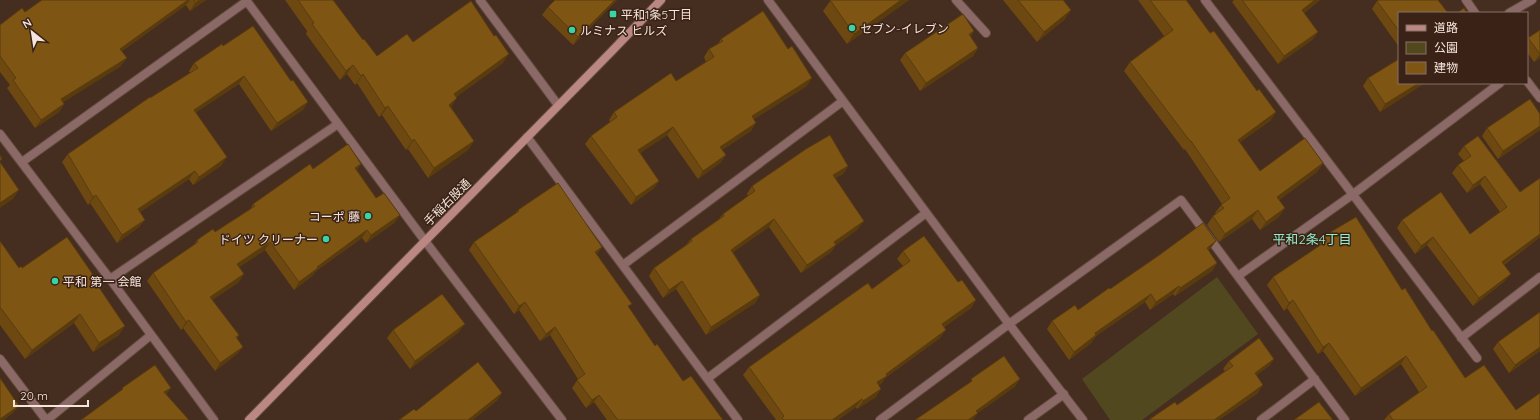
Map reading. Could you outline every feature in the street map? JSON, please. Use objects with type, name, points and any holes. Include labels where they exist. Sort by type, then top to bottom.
[{"type":"street","points":[[22,162],[247,0],[338,124],[562,420]]},
{"type":"street","points":[[480,0],[558,106]]},
{"type":"street","name":"手稲右股通","points":[[249,420],[661,0]]},
{"type":"street","points":[[768,0],[1009,324],[1083,420]]},
{"type":"street","points":[[956,0],[986,33]]},
{"type":"street","points":[[1205,0],[1477,358]]},
{"type":"street","points":[[1466,0],[1475,12]]},
{"type":"street","points":[[1511,12],[1532,0]]},
{"type":"street","points":[[1528,82],[1540,98]]},
{"type":"street","points":[[1238,276],[1352,195],[1499,84]]},
{"type":"street","points":[[623,265],[843,101]]},
{"type":"street","points":[[110,279],[338,124]]},
{"type":"street","points":[[0,134],[110,279],[214,420]]},
{"type":"street","points":[[527,137],[738,420]]},
{"type":"street","points":[[880,420],[1009,324],[1181,200],[1345,420]]},
{"type":"street","points":[[708,378],[926,213]]},
{"type":"street","points":[[1461,338],[1540,277]]},
{"type":"street","points":[[0,359],[46,420],[151,335]]},
{"type":"street","points":[[1261,420],[1315,379]]},
{"type":"street","points":[[1028,420],[1064,394]]},
{"type":"green space","points":[[1217,277],[1258,334],[1142,420],[1110,420],[1082,379]]},
{"type":"building","points":[[42,0],[188,0],[120,49],[127,58],[61,99],[64,104],[41,120],[13,80],[16,78],[0,56],[0,25],[22,8],[25,12]]},
{"type":"building","points":[[298,0],[333,0],[377,56],[407,34],[413,42],[471,1],[494,36],[496,35],[509,54],[454,94],[457,98],[449,105],[474,141],[434,168],[414,139],[412,141],[388,106],[385,108],[363,74],[361,76],[353,65],[346,71],[312,24],[314,23]]},
{"type":"building","name":"ルミナス ヒルズ","points":[[555,0],[615,0],[578,37],[548,7]]},
{"type":"building","name":"セブン-イレブン","points":[[830,0],[901,0],[854,34]]},
{"type":"building","points":[[1018,0],[1063,0],[1071,10],[1044,32]]},
{"type":"building","points":[[1150,0],[1186,0],[1210,33],[1214,31],[1257,91],[1259,89],[1276,112],[1238,140],[1260,171],[1305,138],[1323,163],[1277,197],[1285,208],[1266,222],[1258,210],[1225,234],[1213,216],[1224,208],[1221,205],[1230,198],[1191,141],[1130,62],[1173,30]]},
{"type":"building","points":[[1242,0],[1315,0],[1302,10],[1318,32],[1284,56]]},
{"type":"building","points":[[1438,0],[1447,12],[1398,12],[1398,30],[1377,1]]},
{"type":"building","points":[[1464,8],[1466,12],[1458,12]]},
{"type":"building","points":[[763,11],[788,49],[792,46],[812,78],[752,116],[756,123],[720,147],[726,155],[703,171],[673,127],[638,150],[659,181],[636,197],[591,136],[617,117],[614,112],[671,73],[676,81],[714,57],[709,49],[723,41],[721,39]]},
{"type":"building","points":[[963,14],[974,31],[969,34],[978,48],[926,83],[905,53]]},
{"type":"building","points":[[253,26],[291,81],[293,80],[308,102],[277,123],[244,76],[194,110],[227,157],[199,177],[195,171],[138,209],[145,220],[122,235],[96,195],[93,197],[68,154],[150,97],[198,68],[194,63],[222,44],[223,46]]},
{"type":"building","points":[[1540,30],[1540,54],[1528,38]]},
{"type":"building","points":[[1398,60],[1398,84],[1417,84],[1385,104],[1368,78]]},
{"type":"building","points":[[1530,99],[1540,114],[1540,126],[1503,151],[1487,128]]},
{"type":"building","points":[[830,135],[848,166],[833,175],[864,221],[834,242],[836,245],[807,265],[774,219],[731,250],[760,295],[711,327],[682,281],[669,290],[654,268],[692,241],[691,239],[724,216],[723,214],[755,191],[752,186],[806,149]]},
{"type":"building","points":[[1478,136],[1520,192],[1540,178],[1540,234],[1502,262],[1511,274],[1479,298],[1433,237],[1421,246],[1402,220],[1441,192],[1470,234],[1507,207],[1485,176],[1473,185],[1458,165],[1471,156],[1464,146]]},
{"type":"building","points":[[348,144],[361,164],[355,168],[376,198],[384,193],[400,215],[371,235],[367,230],[299,282],[270,242],[237,264],[244,274],[210,297],[239,335],[236,337],[243,347],[220,363],[189,320],[186,322],[153,273],[198,242],[197,240],[213,229],[215,232],[255,206],[253,204],[310,164],[313,169]]},
{"type":"building","points":[[0,162],[19,190],[0,203]]},
{"type":"building","points":[[558,183],[602,247],[595,252],[632,304],[628,306],[655,346],[657,344],[683,381],[691,376],[723,420],[618,420],[599,395],[592,400],[577,380],[585,374],[555,327],[546,334],[525,302],[519,306],[474,242]]},
{"type":"building","points":[[1356,217],[1402,290],[1405,288],[1432,331],[1433,330],[1465,378],[1484,365],[1516,410],[1540,393],[1540,420],[1393,420],[1389,414],[1427,387],[1406,356],[1361,388],[1329,343],[1323,347],[1293,300],[1289,303],[1273,277],[1325,242],[1322,237]]},
{"type":"building","points":[[1203,223],[1216,241],[1207,248],[1217,263],[1156,302],[1151,294],[1095,333],[1096,335],[1074,352],[1052,321],[1075,305],[1078,310],[1158,256]]},
{"type":"building","points":[[924,236],[958,282],[962,280],[976,300],[942,324],[946,330],[886,374],[887,376],[877,382],[881,389],[863,401],[862,399],[832,420],[784,420],[782,418],[784,416],[749,367],[868,283],[872,289],[910,261],[903,251]]},
{"type":"building","points":[[67,237],[96,279],[94,280],[125,326],[99,343],[80,314],[32,350],[0,307],[0,241],[19,268],[21,266],[22,268]]},
{"type":"building","points":[[442,294],[465,324],[415,361],[393,330]]},
{"type":"building","points":[[1540,312],[1540,347],[1515,365],[1498,342]]},
{"type":"building","points":[[1259,338],[1274,359],[1255,373],[1263,385],[1214,420],[1150,420],[1175,402],[1177,405],[1233,366],[1229,361]]},
{"type":"building","points":[[1004,356],[1020,379],[976,411],[978,413],[968,420],[915,420],[972,381],[971,379]]},
{"type":"building","points":[[478,362],[502,393],[468,420],[399,420],[414,409],[416,411]]},
{"type":"building","points":[[155,365],[171,388],[164,392],[189,420],[81,420],[123,389],[122,388]]},
{"type":"building","points":[[0,378],[19,406],[0,419]]},
{"type":"building","points":[[1319,402],[1333,420],[1294,420]]},
{"type":"place","name":"平和1条5丁目","points":[[613,14]]},
{"type":"place","name":"セブン-イレブン","points":[[852,28]]},
{"type":"place","name":"ルミナス ヒルズ","points":[[572,30]]},
{"type":"place","name":"コーポ 藤","points":[[368,216]]},
{"type":"place","name":"ドイツ クリーナー","points":[[326,239]]},
{"type":"place","name":"平和 第一 会館","points":[[55,281]]},
{"type":"district","name":"平和2条4丁目","points":[[1312,239]]}]
